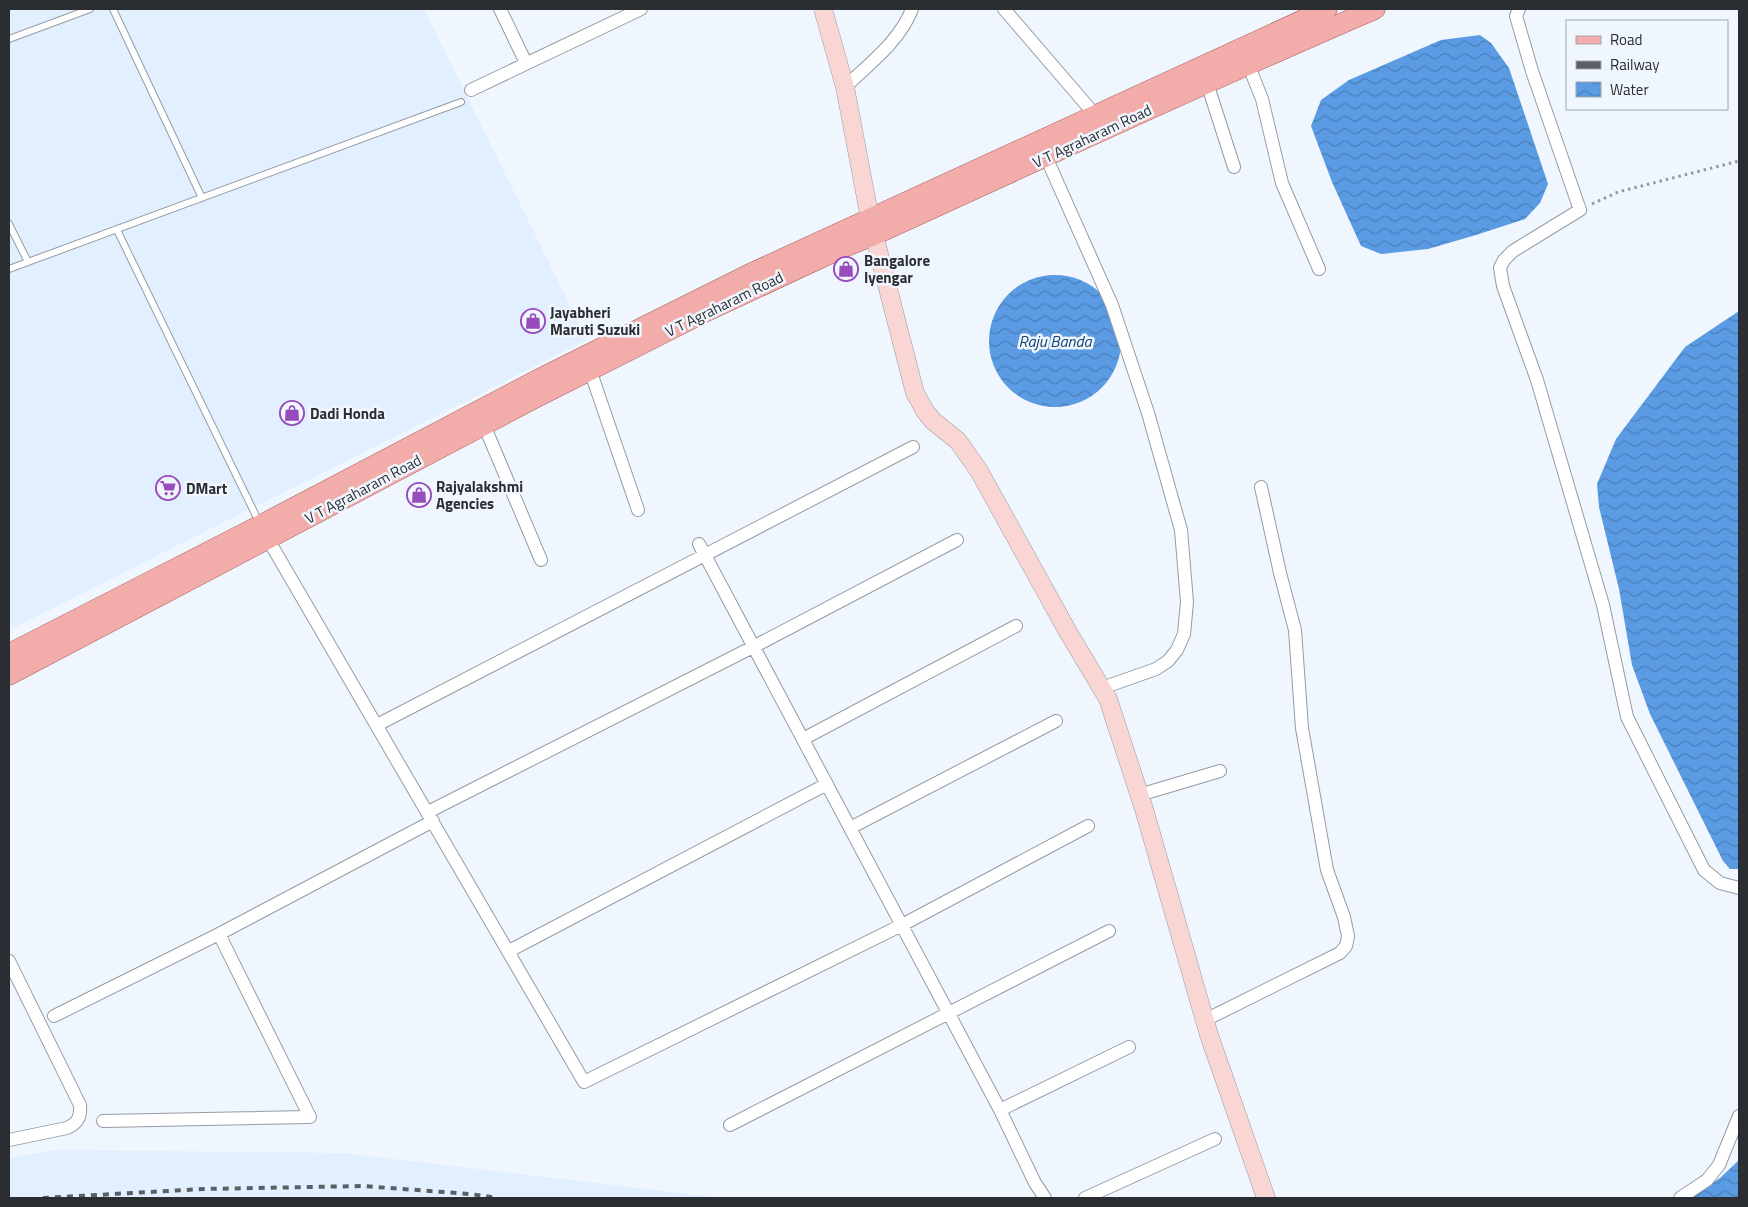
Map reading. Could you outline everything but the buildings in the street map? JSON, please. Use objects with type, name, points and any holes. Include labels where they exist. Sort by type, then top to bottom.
[{"type":"main road","points":[[872,227],[1096,116],[1181,77],[1301,14],[1327,9]]},
{"type":"main road","name":"V T Agraharam Road","points":[[9,675],[553,372],[754,272],[1046,157],[1248,64],[1376,9]]},
{"type":"main road","name":"V T Agraharam Road","points":[[9,654],[484,425],[709,310],[842,248],[872,227]]},
{"type":"street","points":[[500,9],[526,63]]},
{"type":"street","points":[[471,90],[641,9]]},
{"type":"street","points":[[823,9],[845,88],[872,227],[915,393],[933,421],[958,441],[978,471],[1108,698],[1139,795],[1205,1020],[1266,1198]]},
{"type":"street","points":[[845,88],[891,42],[902,28],[912,9]]},
{"type":"street","points":[[1004,9],[1096,116]]},
{"type":"street","points":[[1519,9],[1516,16],[1532,71],[1580,210],[1513,251],[1504,260],[1500,268],[1503,286],[1537,380],[1603,605],[1627,718],[1704,870],[1720,883],[1739,888]]},
{"type":"street","points":[[1248,64],[1262,99],[1282,183],[1319,269]]},
{"type":"street","points":[[1207,83],[1234,167]]},
{"type":"street","points":[[1046,157],[1112,305],[1148,413],[1181,530],[1187,602],[1184,634],[1177,650],[1168,661],[1156,669],[1102,688]]},
{"type":"street","points":[[590,370],[638,510]]},
{"type":"street","points":[[484,425],[541,560]]},
{"type":"street","points":[[377,725],[702,550],[914,447]]},
{"type":"street","points":[[1205,1020],[1340,952],[1346,946],[1348,936],[1344,917],[1327,870],[1302,728],[1295,630],[1261,487]]},
{"type":"street","points":[[264,532],[584,1082],[902,925],[1088,826]]},
{"type":"street","points":[[54,1016],[219,934],[430,816],[957,540]]},
{"type":"street","points":[[702,550],[949,1013],[1000,1110],[1035,1183],[1045,1198]]},
{"type":"street","points":[[802,739],[1016,626]]},
{"type":"street","points":[[850,828],[1056,721]]},
{"type":"street","points":[[1139,795],[1220,770]]},
{"type":"street","points":[[509,951],[827,784]]},
{"type":"street","points":[[730,1125],[1109,931]]},
{"type":"street","points":[[103,1121],[310,1117],[219,934]]},
{"type":"street","points":[[9,961],[14,985],[80,1105],[81,1112],[74,1125],[67,1128],[9,1140]]},
{"type":"street","points":[[1000,1110],[1129,1047]]},
{"type":"street","points":[[1680,1198],[1707,1180],[1719,1165],[1739,1116]]},
{"type":"street","points":[[1085,1198],[1215,1139]]},
{"type":"lane","points":[[9,39],[90,9]]},
{"type":"lane","points":[[113,9],[202,198]]},
{"type":"lane","points":[[9,269],[462,102]]},
{"type":"lane","points":[[9,224],[28,262]]},
{"type":"lane","points":[[117,230],[264,532]]},
{"type":"path","points":[[1580,210],[1618,192],[1739,161]]},
{"type":"shaded area","points":[[9,9],[424,9],[587,340],[9,630]]},
{"type":"shaded area","points":[[57,1150],[343,1153],[722,1198],[9,1198],[9,1158]]},
{"type":"water","points":[[1480,35],[1491,43],[1509,68],[1548,184],[1540,203],[1525,219],[1428,249],[1381,254],[1361,246],[1332,182],[1311,126],[1321,100],[1349,80],[1441,40]]},
{"type":"water","name":"Raju Banda","points":[[1055,275],[1068,276],[1080,280],[1102,294],[1116,316],[1120,328],[1120,354],[1116,366],[1102,388],[1080,402],[1068,406],[1055,407],[1042,406],[1030,402],[1008,388],[994,366],[990,354],[989,341],[990,328],[994,316],[1008,294],[1030,280],[1042,276]]},
{"type":"water","points":[[1739,311],[1739,869],[1730,869],[1723,861],[1650,714],[1632,665],[1619,589],[1599,507],[1597,484],[1616,439],[1685,347]]},
{"type":"water","points":[[1739,1160],[1739,1198],[1689,1198],[1720,1178]]},
{"type":"railway","points":[[43,1198],[203,1189],[363,1186],[470,1194],[498,1198]]},
{"type":"place","name":"Bangalore Iyengar","points":[[846,269]]},
{"type":"place","name":"Jayabheri Maruti Suzuki","points":[[533,321]]},
{"type":"place","name":"Dadi Honda","points":[[292,413]]},
{"type":"place","name":"DMart","points":[[168,488]]},
{"type":"place","name":"Rajyalakshmi Agencies","points":[[419,495]]}]
